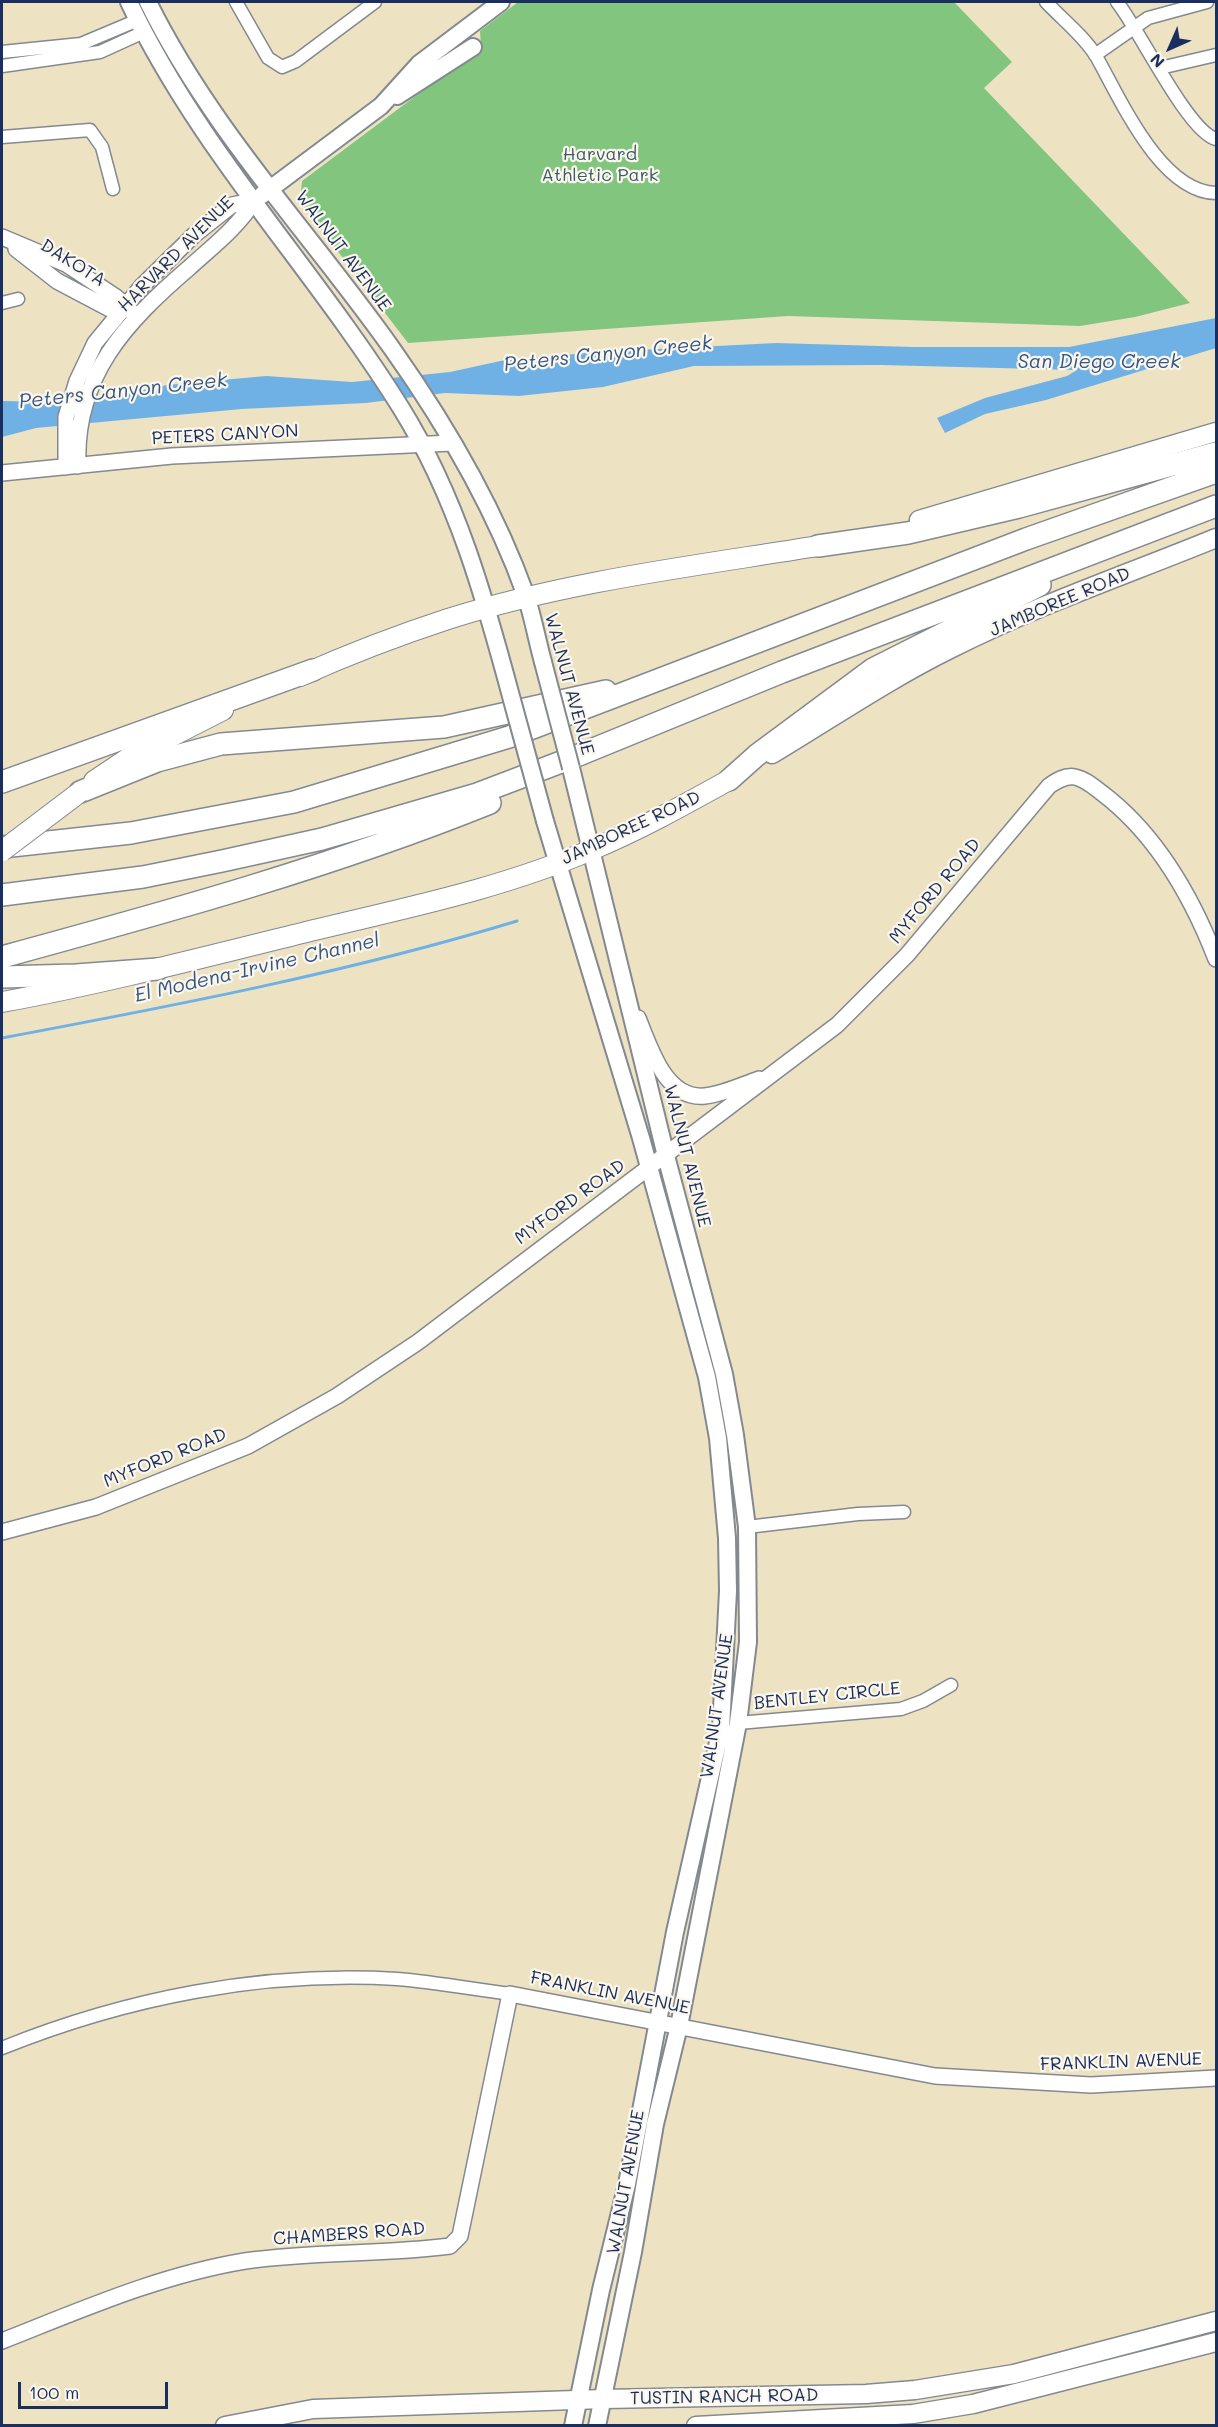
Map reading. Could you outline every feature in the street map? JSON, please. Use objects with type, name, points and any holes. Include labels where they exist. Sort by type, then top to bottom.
[{"type":"highway","points":[[2,782],[448,619],[613,579],[919,530],[1019,507],[1216,453]]},
{"type":"highway","points":[[2,849],[131,833],[294,802],[509,737],[643,688],[1026,539],[1216,471]]},
{"type":"highway","name":"JAMBOREE ROAD","points":[[664,721],[782,672],[1216,506]]},
{"type":"highway","points":[[729,780],[757,755],[873,669],[1041,585],[1078,560]]},
{"type":"highway","points":[[2,849],[127,759],[221,711],[313,670]]},
{"type":"highway","points":[[80,792],[157,761],[221,744],[444,727],[601,691],[643,688]]},
{"type":"highway","points":[[2,895],[143,877],[322,839],[477,794],[664,721]]},
{"type":"highway","points":[[2,957],[216,899],[356,854],[528,787],[664,721]]},
{"type":"highway","name":"JAMBOREE ROAD","points":[[2,1002],[71,990],[450,897],[592,850],[729,780]]},
{"type":"highway","points":[[2,977],[158,969]]},
{"type":"main road","name":"WALNUT AVENUE","points":[[129,2],[185,102],[402,410],[467,546],[487,609],[544,821],[649,1168],[707,1377],[718,1438],[728,1538],[729,1599],[720,1729],[573,2426]]},
{"type":"main road","name":"WALNUT AVENUE","points":[[148,2],[211,110],[404,366],[431,408],[486,504],[527,598],[582,806],[666,1156],[723,1374],[735,1434],[747,1527],[748,1642],[738,1723],[679,2026],[655,2124],[635,2240],[597,2426]]},
{"type":"main road","name":"HARVARD AVENUE","points":[[254,201],[381,106],[419,64],[501,2]]},
{"type":"main road","points":[[381,106],[473,47]]},
{"type":"main road","points":[[819,546],[940,515],[1216,432]]},
{"type":"main road","name":"JAMBOREE ROAD","points":[[729,780],[862,698],[952,648],[1075,594],[1216,538]]},
{"type":"main road","points":[[614,2237],[635,2240]]},
{"type":"main road","name":"TUSTIN RANCH ROAD","points":[[225,2426],[313,2409],[604,2399],[866,2394],[915,2390],[1014,2374],[1216,2321]]},
{"type":"main road","name":"TUSTIN RANCH ROAD","points":[[696,2426],[913,2414],[973,2404],[1216,2342]]},
{"type":"street","points":[[236,2],[268,58],[282,67],[296,61],[375,2]]},
{"type":"street","points":[[1046,2],[1095,55],[1142,140],[1192,189],[1216,193]]},
{"type":"street","points":[[1117,2],[1135,27],[1182,106],[1207,134],[1216,139]]},
{"type":"street","points":[[1095,55],[1135,27],[1162,13],[1207,2]]},
{"type":"street","points":[[141,26],[100,52],[4,66],[3,52],[81,44],[141,26]]},
{"type":"street","points":[[1160,68],[1216,55]]},
{"type":"street","points":[[2,137],[90,130],[102,147],[113,189]]},
{"type":"street","name":"HARVARD AVENUE","points":[[72,466],[66,417],[82,386],[95,344],[124,307],[194,235],[232,205],[254,201]]},
{"type":"street","name":"HARVARD AVENUE","points":[[82,386],[138,317],[176,279],[242,221],[254,201]]},
{"type":"street","name":"DAKOTA","points":[[3,238],[54,278],[110,309],[124,307]]},
{"type":"street","name":"DAKOTA","points":[[3,238],[60,262],[116,297],[124,307],[138,317]]},
{"type":"street","points":[[54,278],[60,262]]},
{"type":"street","points":[[2,303],[18,300]]},
{"type":"street","name":"PETERS CANYON","points":[[2,473],[172,456],[452,443]]},
{"type":"street","name":"MYFORD ROAD","points":[[2,1532],[96,1507],[248,1446],[289,1424],[417,1342],[666,1156],[855,1009],[907,955],[1049,786],[1073,777],[1088,782],[1116,803],[1143,829],[1187,897],[1216,959]]},
{"type":"street","points":[[623,982],[651,1049],[663,1072],[677,1089],[694,1096],[706,1096],[770,1075]]},
{"type":"street","points":[[747,1527],[858,1514],[904,1512]]},
{"type":"street","name":"BENTLEY CIRCLE","points":[[738,1723],[901,1709],[923,1701],[951,1685]]},
{"type":"street","name":"FRANKLIN AVENUE","points":[[2,2048],[121,2008],[232,1986],[383,1979],[510,1994],[833,2058],[962,2079],[1091,2085],[1216,2078]]},
{"type":"street","name":"CHAMBERS ROAD","points":[[2,2341],[108,2298],[242,2262],[313,2253],[450,2246],[460,2236],[510,1994]]},
{"type":"green space","name":"Harvard Athletic Park","points":[[518,2],[954,2],[1012,62],[984,88],[1190,303],[1135,317],[1080,326],[788,316],[408,343],[300,202],[302,181],[481,47],[480,31]]},
{"type":"water","name":"San Diego Creek","points":[[1216,318],[1216,348],[1046,400],[985,414],[945,433],[937,418],[985,398],[1067,376],[1077,370],[881,365],[694,366],[603,387],[519,396],[445,393],[366,403],[242,409],[36,428],[2,437],[2,401],[57,402],[102,399],[167,385],[266,376],[352,382],[450,372],[505,360],[599,352],[776,343],[914,347],[1069,347]]},
{"type":"waterway","name":"El Modena-Irvine Channel","points":[[2,1038],[261,987],[390,956],[517,921]]},
{"type":"water label","name":"Peters Canyon Creek","points":[[608,354]]},
{"type":"water label","name":"Peters Canyon Creek","points":[[123,391]]}]
